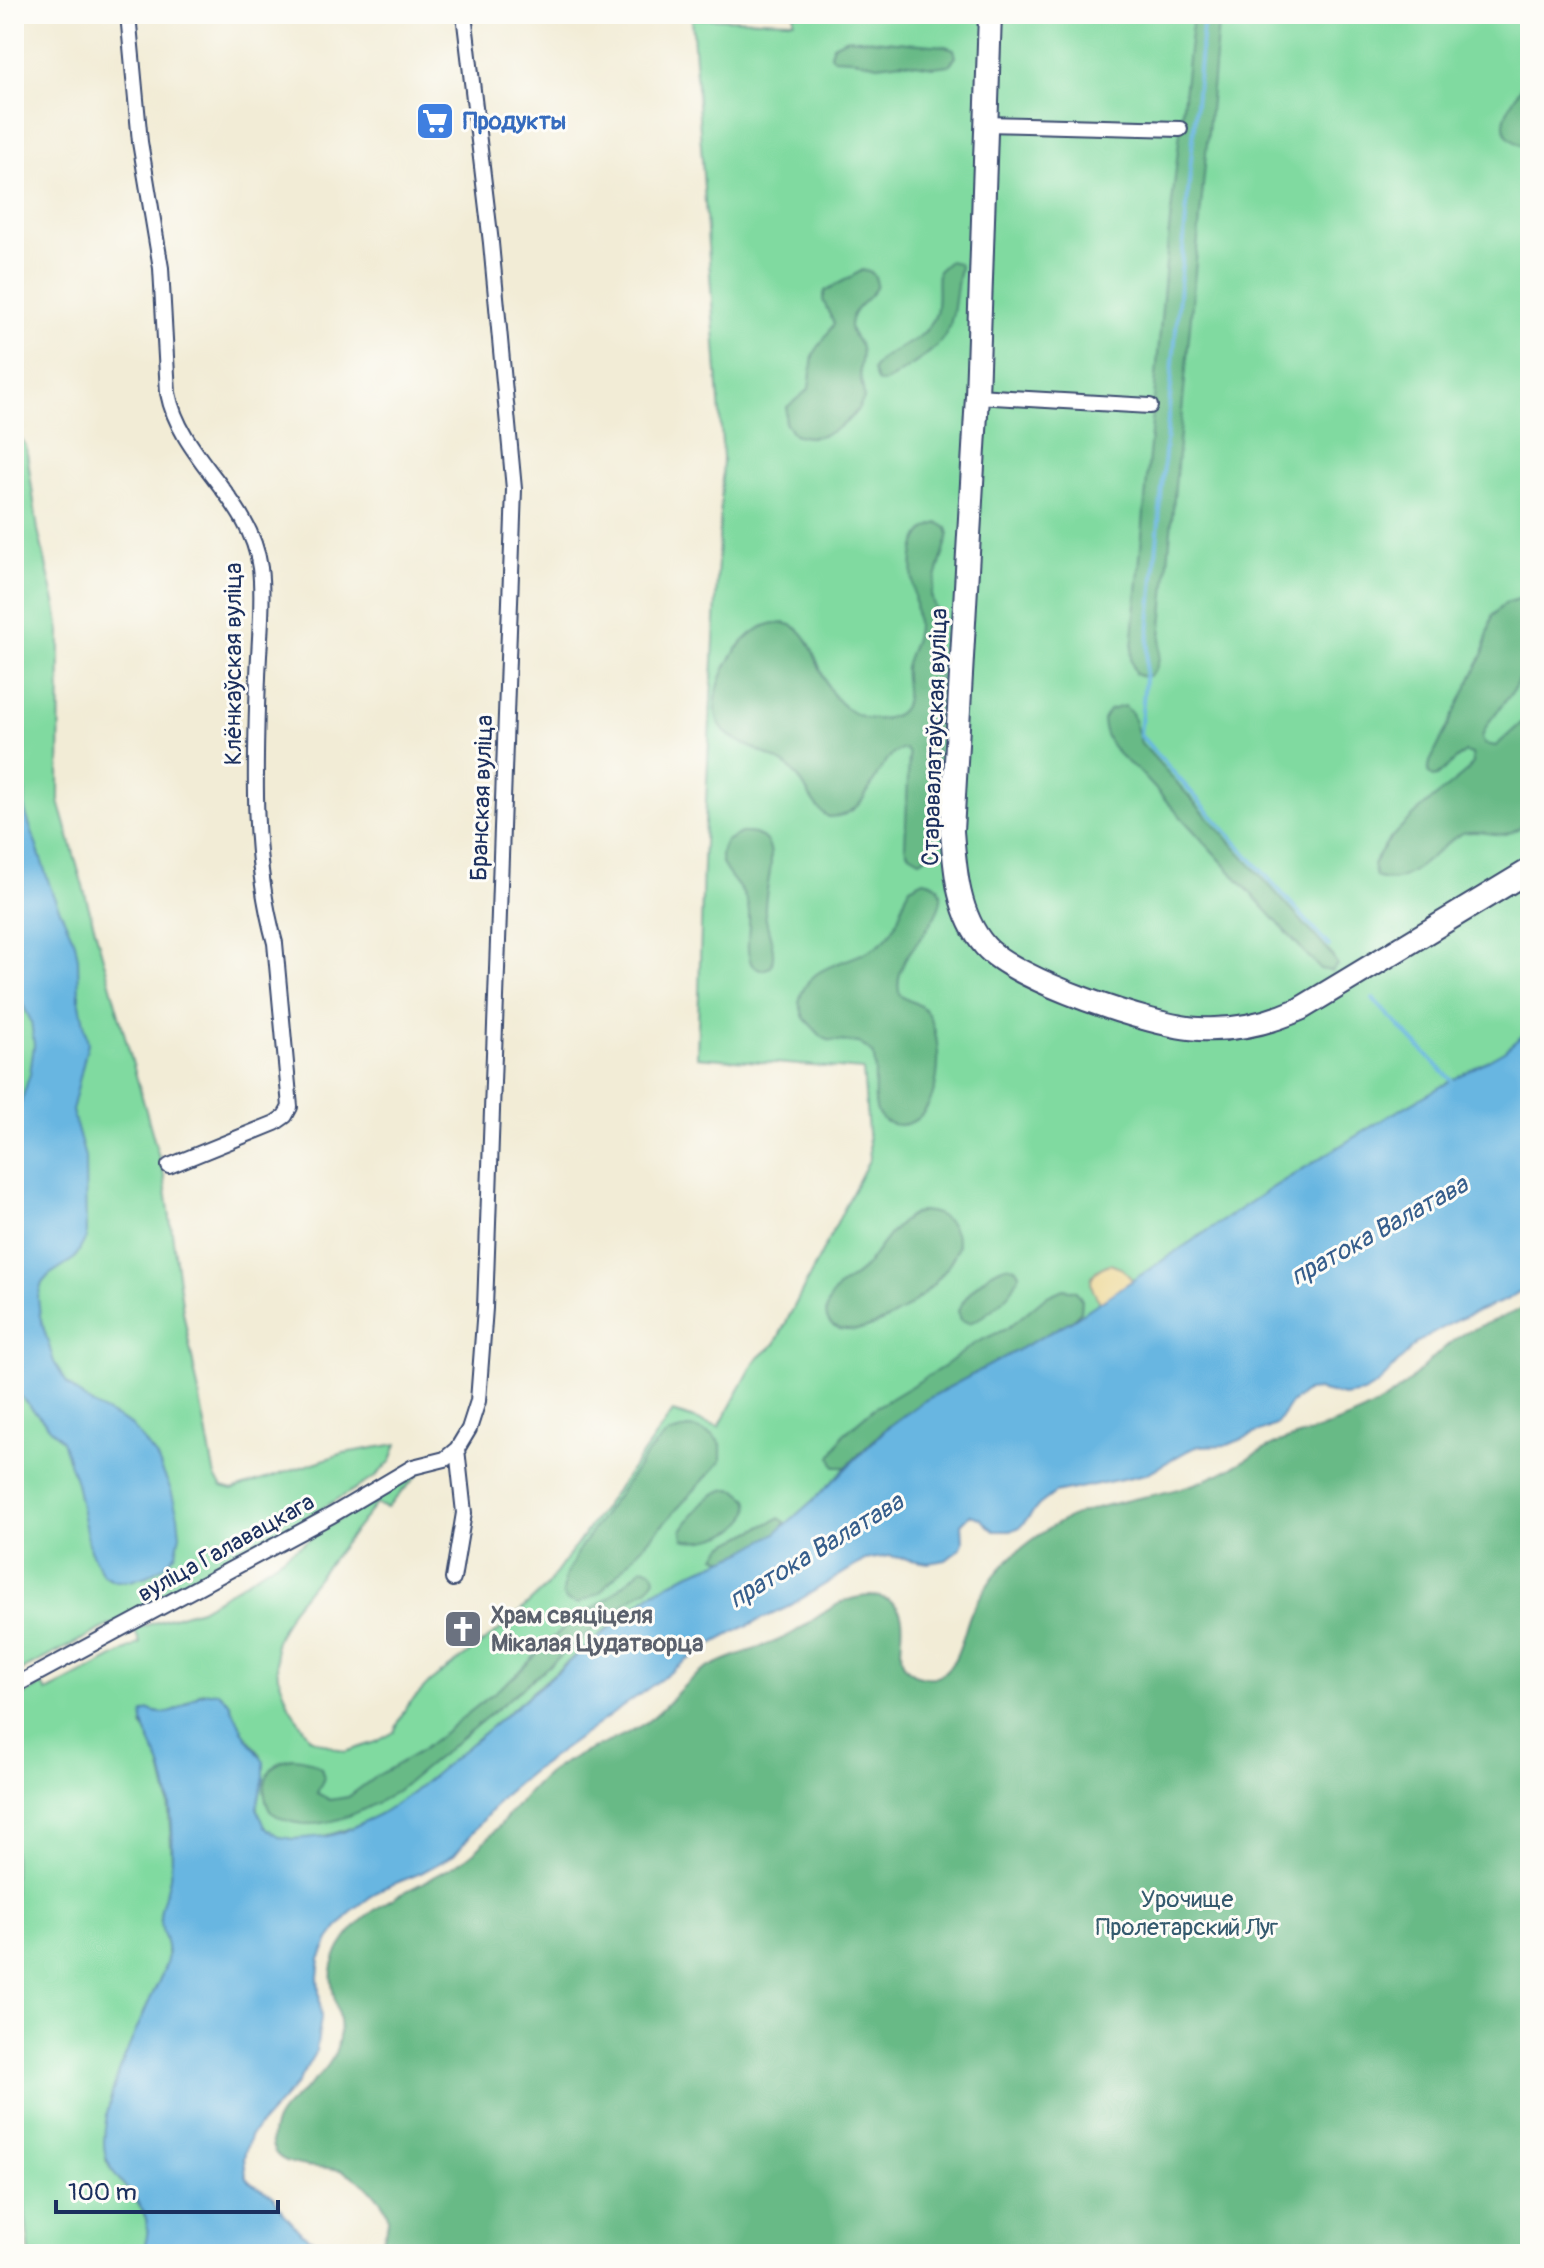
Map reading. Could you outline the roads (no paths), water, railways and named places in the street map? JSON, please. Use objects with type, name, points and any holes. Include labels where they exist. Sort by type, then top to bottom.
[{"type":"street","name":"Клёнкаўская вуліца","points":[[128,14],[140,142],[161,268],[171,410],[189,446],[247,523],[260,567],[255,770],[260,861],[275,943],[290,1107],[285,1116],[275,1123],[169,1166]]},
{"type":"street","name":"Бранская вуліца","points":[[457,1449],[469,1429],[478,1401],[481,1364],[490,1193],[514,489],[491,243],[464,14]]},
{"type":"street","name":"Старавалатаўская вуліца","points":[[990,14],[977,396],[952,831],[956,880],[969,923],[986,948],[1053,987],[1150,1020],[1197,1029],[1247,1027],[1274,1021],[1300,1009],[1530,870]]},
{"type":"street","points":[[985,124],[1180,129]]},
{"type":"street","points":[[977,396],[1150,406]]},
{"type":"street","points":[[453,1579],[464,1513],[457,1449]]},
{"type":"street","name":"вуліца Галавацкага","points":[[14,1686],[332,1515],[413,1467],[445,1459],[457,1449]]},
{"type":"water","points":[[14,655],[23,687],[25,811],[53,895],[75,942],[79,999],[88,1043],[72,1111],[85,1157],[86,1238],[75,1258],[42,1283],[38,1297],[40,1316],[54,1362],[67,1383],[98,1408],[131,1425],[156,1456],[171,1490],[180,1535],[176,1553],[164,1566],[130,1581],[115,1581],[103,1575],[90,1550],[76,1483],[62,1441],[14,1389],[14,1124],[30,1074],[34,1045],[31,1021],[14,987]]},
{"type":"water","name":"пратока Валатава","points":[[1530,1029],[1530,1285],[1506,1300],[1457,1320],[1418,1342],[1377,1385],[1363,1393],[1343,1396],[1318,1390],[1307,1391],[1291,1403],[1276,1425],[1228,1445],[1199,1446],[1146,1474],[1055,1493],[1039,1505],[1020,1527],[1011,1531],[994,1531],[980,1518],[970,1515],[962,1523],[963,1543],[960,1549],[946,1560],[928,1563],[889,1556],[865,1560],[786,1608],[703,1649],[530,1773],[504,1795],[454,1855],[381,1889],[353,1910],[329,1940],[320,1959],[321,2018],[316,2051],[297,2084],[250,2136],[244,2157],[246,2176],[251,2183],[273,2196],[301,2232],[336,2254],[141,2254],[147,2236],[146,2220],[141,2207],[106,2158],[104,2142],[105,2124],[119,2071],[164,1971],[168,1954],[160,1918],[172,1864],[170,1808],[162,1769],[146,1732],[143,1713],[149,1710],[170,1713],[199,1695],[218,1692],[229,1702],[243,1732],[264,1762],[257,1808],[265,1827],[281,1837],[327,1836],[343,1832],[380,1814],[412,1793],[652,1593],[686,1575],[743,1552],[776,1533],[887,1428],[922,1402],[1071,1321],[1272,1188],[1387,1117],[1504,1051]]},
{"type":"waterway","points":[[1204,14],[1140,735],[1329,946]]},
{"type":"waterway","points":[[1373,999],[1455,1084]]},
{"type":"place","name":"Продукты","points":[[435,121]]},
{"type":"place","name":"Храм свяціцеля Мікалая Цудатворца","points":[[463,1629]]},
{"type":"park label","name":"Урочище Пролетарский Луг","points":[[1187,1913]]}]
